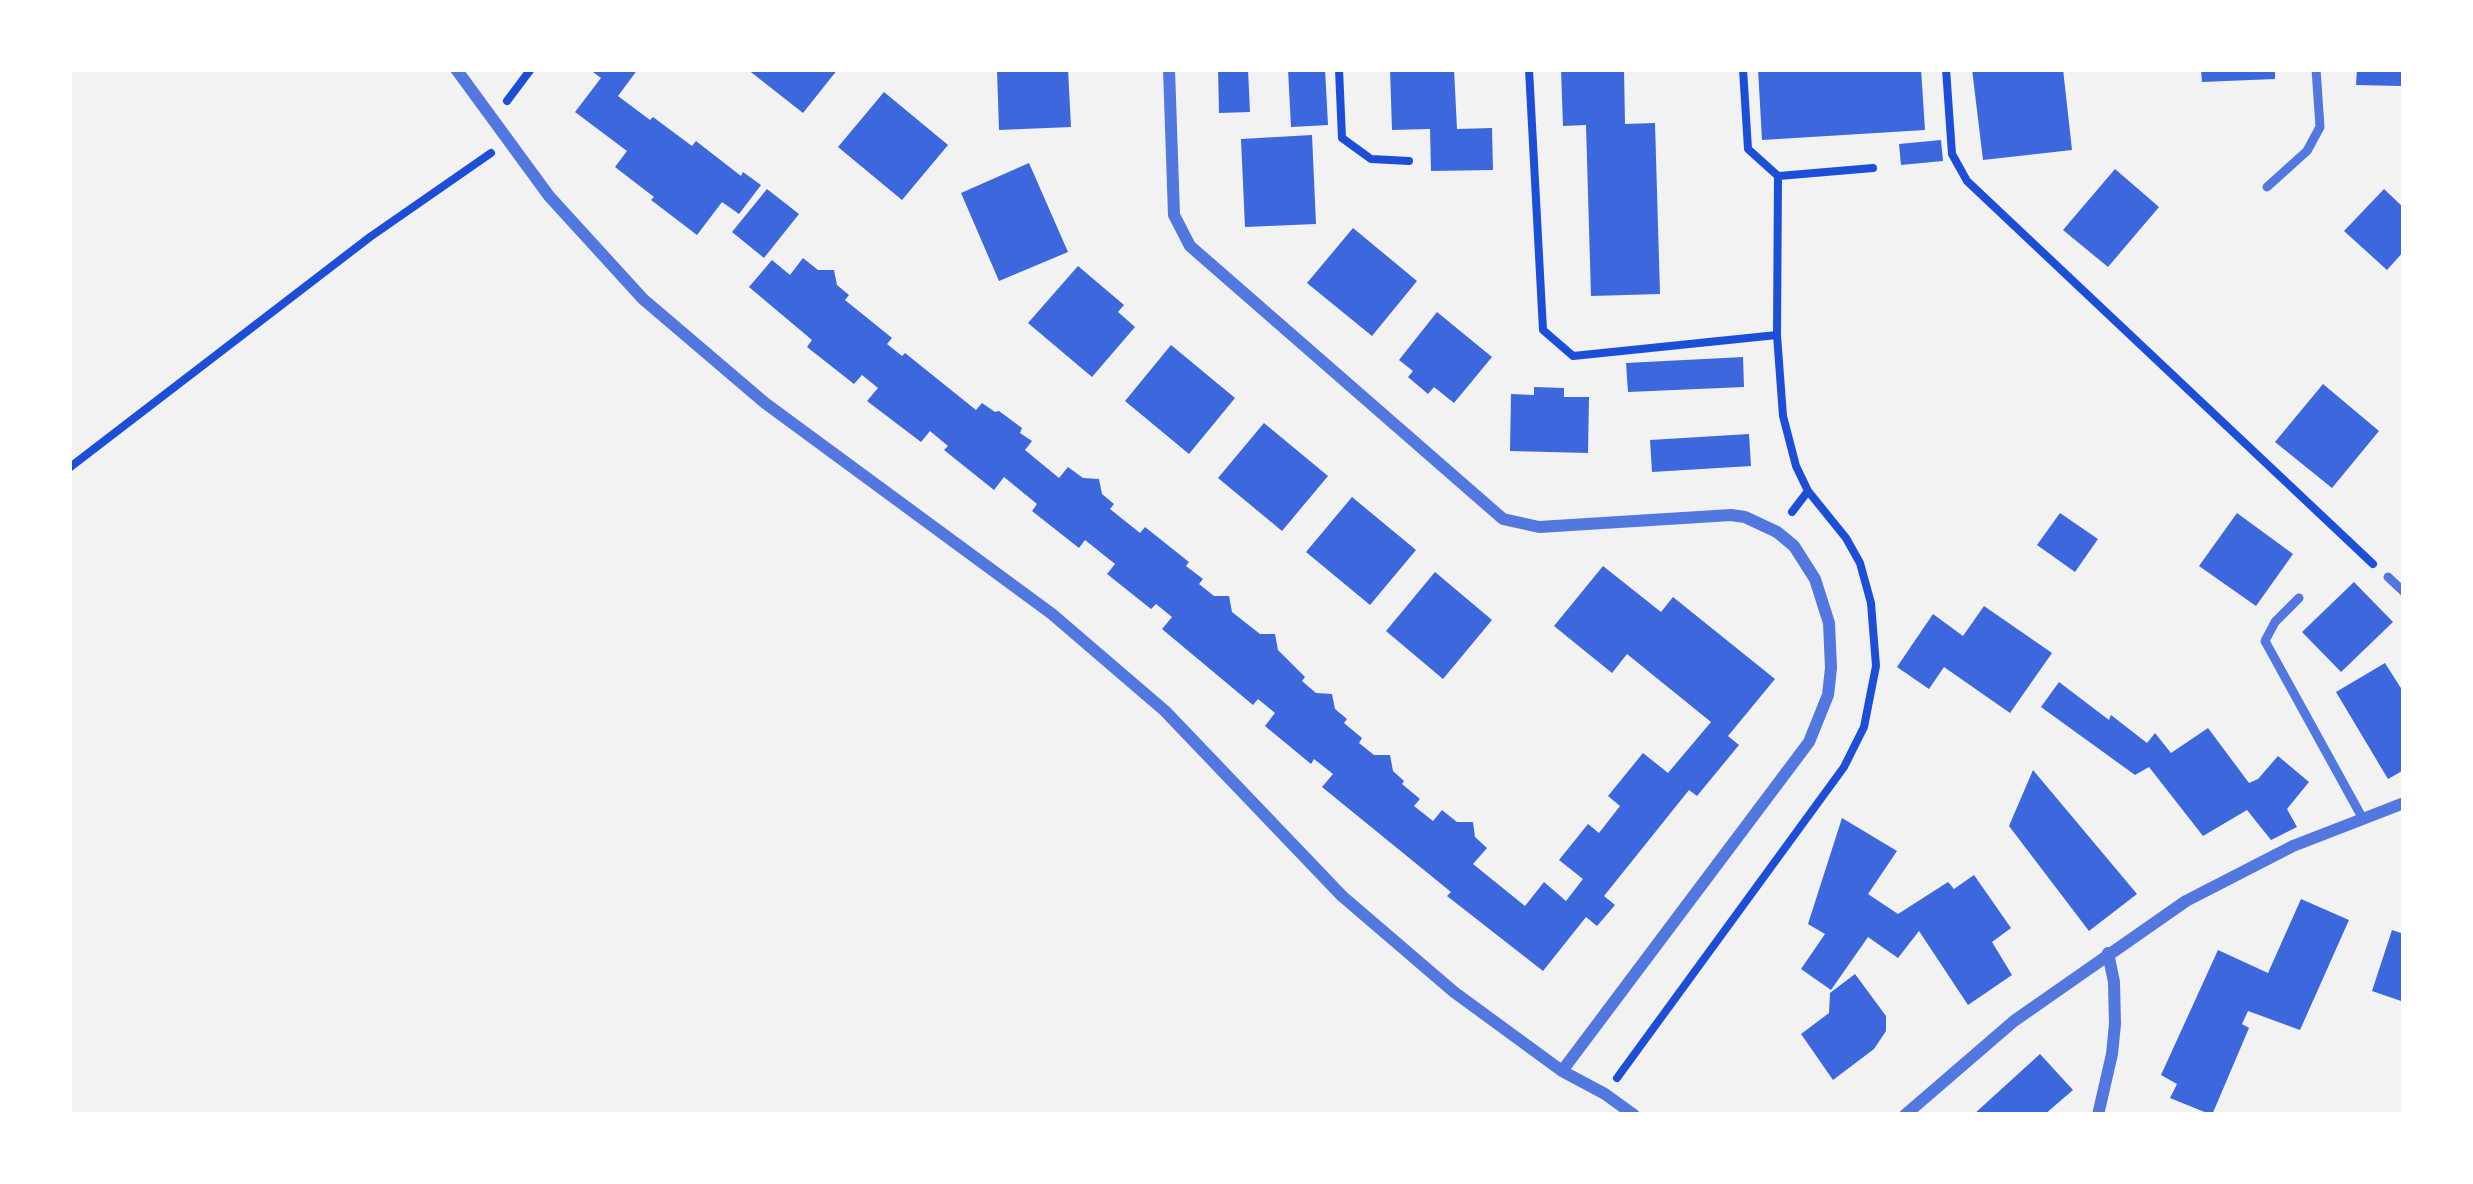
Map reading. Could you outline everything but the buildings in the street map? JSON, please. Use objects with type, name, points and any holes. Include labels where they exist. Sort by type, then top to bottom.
[{"type":"street","points":[[456,69],[549,196],[643,299],[765,403],[1052,614],[1165,711],[1342,896],[1454,992],[1562,1071],[1634,1115]]},
{"type":"street","points":[[1169,69],[1174,215],[1190,246],[1503,519],[1539,527],[1731,515],[1760,523],[1794,547],[1824,602],[1831,668],[1828,695],[1809,742],[1562,1071]]},
{"type":"street","points":[[1905,1115],[2014,1022],[2186,901],[2293,846],[2404,803]]},
{"type":"street","points":[[2098,1115],[2115,1024],[2108,953]]},
{"type":"lane","points":[[2267,187],[2307,151],[2320,127],[2316,69]]},
{"type":"lane","points":[[2388,577],[2404,592]]},
{"type":"lane","points":[[2299,598],[2275,622],[2265,641],[2363,819]]},
{"type":"path","points":[[494,119],[531,69]]},
{"type":"path","points":[[1339,69],[1342,138],[1371,160],[1409,161]]},
{"type":"path","points":[[1529,69],[1543,330],[1574,356],[1777,335]]},
{"type":"path","points":[[1743,69],[1748,148],[1778,176],[1777,335],[1783,416],[1808,491],[1777,532]]},
{"type":"path","points":[[1946,69],[1952,154],[1967,181],[2388,577]]},
{"type":"path","points":[[69,468],[370,237],[509,141]]},
{"type":"path","points":[[1778,176],[1873,168]]}]
